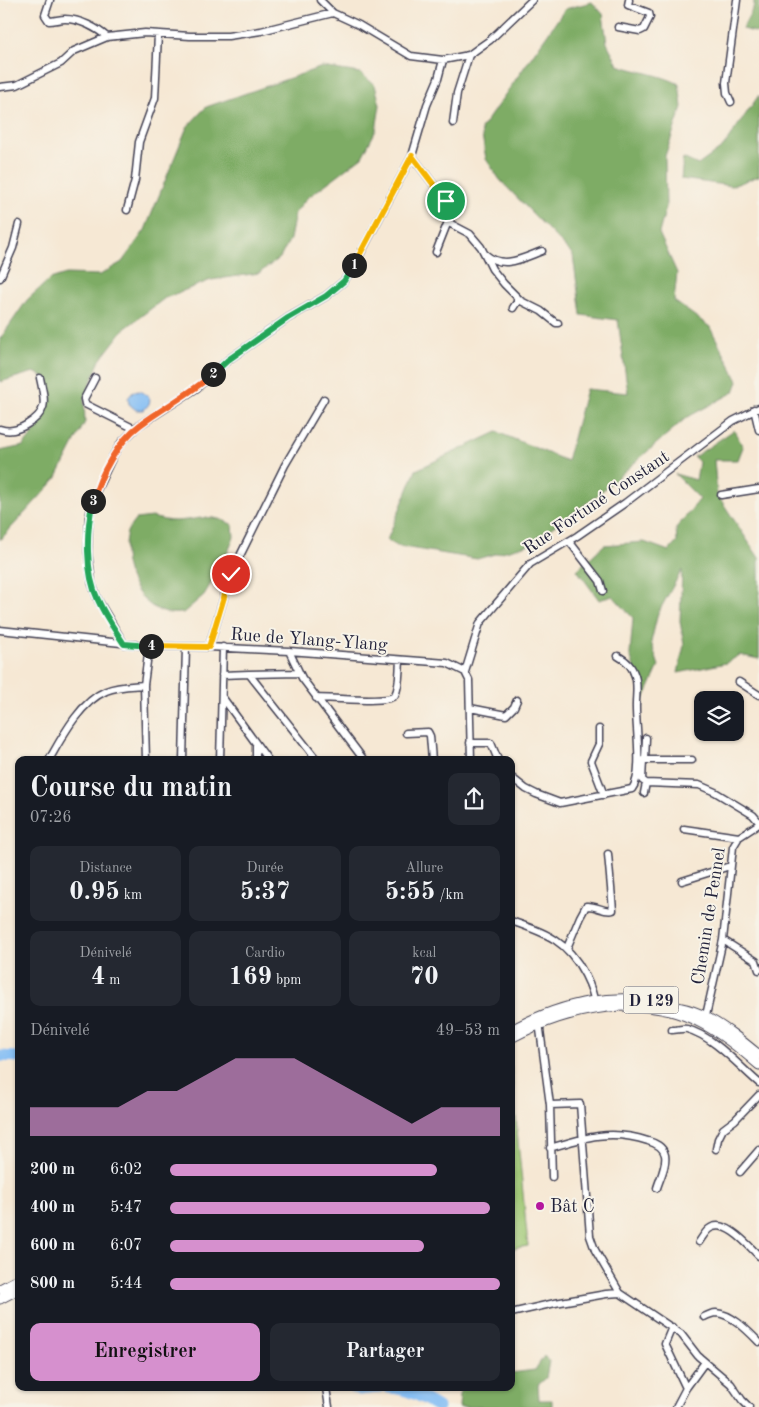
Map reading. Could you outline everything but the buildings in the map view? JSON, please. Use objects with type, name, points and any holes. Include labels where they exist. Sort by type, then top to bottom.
[{"type":"highway","name":"D 129","points":[[515,1029],[538,1020],[567,1014],[595,1005],[651,1008],[704,1020],[738,1038],[759,1055]]},
{"type":"highway","name":"D 129","points":[[515,1035],[538,1020]]},
{"type":"highway","name":"D 129","points":[[704,1020],[759,1065]]},
{"type":"highway","points":[[0,1289],[15,1281]]},
{"type":"highway","points":[[0,1299],[15,1291]]},
{"type":"street","points":[[50,0],[45,15],[49,21],[74,20],[108,36]]},
{"type":"street","points":[[320,0],[333,13],[359,25],[411,56],[443,60],[468,55],[490,40],[532,0]]},
{"type":"street","points":[[618,27],[640,32],[644,29],[650,17],[649,13],[628,5],[629,0]]},
{"type":"street","points":[[731,102],[726,94],[726,84],[737,0]]},
{"type":"street","points":[[0,87],[17,85],[61,63],[74,51],[108,36],[145,33],[228,36],[261,31],[333,13]]},
{"type":"street","points":[[127,210],[135,180],[139,142],[155,98],[158,34]]},
{"type":"street","points":[[453,123],[457,93],[468,55]]},
{"type":"street","points":[[124,644],[98,600],[92,584],[88,552],[89,517],[95,494],[113,456],[121,442],[135,429],[187,395],[228,360],[288,318],[326,296],[344,281],[412,156],[443,60]]},
{"type":"street","points":[[412,156],[446,201],[448,208],[448,219],[436,252]]},
{"type":"street","points":[[448,219],[451,224],[470,234],[485,254],[492,259],[510,262],[542,252]]},
{"type":"street","points":[[0,278],[13,248],[19,224]]},
{"type":"street","points":[[485,254],[485,259],[492,270],[517,298],[558,323]]},
{"type":"street","points":[[513,308],[517,298]]},
{"type":"street","points":[[0,429],[8,431],[18,430],[40,415],[44,406],[44,397],[40,378]]},
{"type":"street","points":[[95,378],[84,399],[85,404],[135,429]]},
{"type":"street","points":[[209,647],[231,574],[285,465],[324,399]]},
{"type":"street","points":[[756,408],[759,430]]},
{"type":"street","name":"Rue Fortuné Constant","points":[[465,672],[477,628],[483,618],[530,564],[569,541],[632,498],[733,421],[756,408]]},
{"type":"street","points":[[721,495],[759,489]]},
{"type":"street","points":[[569,541],[600,581],[603,591]]},
{"type":"street","name":"Rue de Ylang-Ylang","points":[[0,630],[149,646],[223,647],[438,662],[454,666],[465,672]]},
{"type":"street","points":[[146,756],[144,685],[149,646]]},
{"type":"street","points":[[183,756],[186,647]]},
{"type":"street","points":[[220,756],[223,647]]},
{"type":"street","points":[[289,651],[298,673],[361,756]]},
{"type":"street","points":[[515,780],[526,789],[546,799],[560,802],[632,789],[636,782],[639,738],[636,704],[637,686],[632,668],[628,662],[618,656]]},
{"type":"street","points":[[316,698],[381,700],[392,698],[398,686],[400,660]]},
{"type":"street","points":[[465,672],[470,680],[471,756]]},
{"type":"street","points":[[222,675],[298,673]]},
{"type":"street","points":[[249,674],[314,756]]},
{"type":"street","points":[[739,682],[759,695]]},
{"type":"street","points":[[51,756],[62,737],[86,704],[105,691],[120,687],[144,685]]},
{"type":"street","points":[[223,698],[265,756]]},
{"type":"street","points":[[470,708],[506,714],[514,707],[517,700]]},
{"type":"street","points":[[598,729],[599,744],[591,761],[604,795]]},
{"type":"street","points":[[406,733],[428,732],[432,756]]},
{"type":"street","points":[[646,738],[645,760],[642,761],[642,780],[646,783],[699,785],[753,815],[759,823]]},
{"type":"street","points":[[470,743],[491,743],[496,756]]},
{"type":"street","points":[[256,745],[256,756]]},
{"type":"street","points":[[645,760],[692,760]]},
{"type":"street","points":[[644,793],[646,783]]},
{"type":"street","name":"Chemin de Pennel","points":[[704,1020],[723,940],[733,847],[739,836],[759,823]]},
{"type":"street","points":[[684,829],[739,836]]},
{"type":"street","points":[[567,948],[586,906],[608,911],[613,910],[608,854]]},
{"type":"street","points":[[682,880],[730,866]]},
{"type":"street","points":[[515,922],[541,931],[567,948],[580,964],[591,988],[595,1005]]},
{"type":"street","points":[[723,940],[756,961],[759,970]]},
{"type":"street","points":[[538,1020],[550,1105],[552,1177]]},
{"type":"street","points":[[672,1030],[684,1028],[700,1034],[712,1042],[759,1083]]},
{"type":"street","points":[[716,1149],[723,1129],[735,1120],[759,1095]]},
{"type":"street","points":[[550,1105],[580,1104],[590,1236],[598,1255],[620,1293],[681,1334],[696,1354],[728,1380],[749,1407]]},
{"type":"street","points":[[550,1148],[583,1138],[617,1134],[656,1144],[665,1156],[657,1188]]},
{"type":"street","points":[[740,1172],[759,1150]]},
{"type":"street","points":[[699,1242],[709,1229],[715,1226],[722,1226],[740,1237],[759,1256]]},
{"type":"street","points":[[515,1311],[620,1293]]},
{"type":"street","points":[[704,1316],[715,1313],[725,1316],[748,1331],[759,1342]]},
{"type":"street","points":[[672,1327],[665,1344],[686,1388]]},
{"type":"street","points":[[676,1407],[686,1388],[705,1362]]},
{"type":"street","points":[[327,1391],[330,1407]]},
{"type":"green space","points":[[754,0],[759,0],[759,33],[742,29],[754,6]]},
{"type":"green space","points":[[592,2],[603,14],[607,43],[618,65],[679,84],[682,107],[665,156],[666,207],[659,233],[677,273],[674,301],[710,327],[738,381],[734,392],[686,418],[594,498],[527,545],[477,559],[397,546],[387,540],[416,470],[497,432],[567,461],[586,389],[628,393],[618,320],[581,315],[573,255],[500,180],[486,159],[481,129],[565,9]]},
{"type":"green space","points":[[322,67],[360,73],[375,85],[380,105],[376,130],[362,157],[306,199],[295,213],[290,239],[280,258],[259,273],[211,280],[165,298],[123,330],[100,360],[84,399],[85,422],[56,479],[0,540],[0,451],[23,446],[36,430],[45,413],[49,389],[46,378],[34,372],[0,382],[0,339],[27,300],[50,279],[66,274],[100,275],[122,262],[145,230],[187,127],[206,107]]},
{"type":"green space","points":[[759,95],[759,176],[732,186],[681,179],[683,158],[698,165],[723,147]]},
{"type":"green space","points":[[734,430],[743,447],[738,460],[714,460],[717,494],[759,558],[759,659],[740,655],[726,663],[678,673],[684,645],[680,621],[682,570],[658,613],[651,642],[659,666],[644,699],[630,654],[633,618],[613,596],[599,600],[577,570],[604,545],[644,542],[669,551],[677,542],[676,528],[700,499],[675,474],[696,480],[699,462],[694,457]]},
{"type":"green space","points":[[152,517],[175,521],[211,518],[233,525],[234,537],[225,560],[204,595],[183,613],[165,613],[153,607],[136,590],[127,568],[125,544],[127,532],[136,519]]},
{"type":"green space","points":[[515,1109],[528,1246],[515,1248]]},
{"type":"green space","points":[[544,1356],[549,1361],[546,1378],[538,1385],[539,1400],[552,1400],[552,1407],[459,1407],[461,1391],[515,1391],[515,1372],[535,1370]]},
{"type":"water","points":[[140,391],[147,395],[150,400],[144,410],[136,410],[129,404],[128,398],[133,392]]},
{"type":"waterway","points":[[0,1056],[15,1057]]},
{"type":"waterway","points":[[405,1391],[415,1394],[438,1407]]},
{"type":"place","name":"Bât C","points":[[540,1206]]},
{"type":"route","points":[[231,574],[209,647],[124,644],[98,600],[92,584],[88,552],[89,517],[95,494],[121,442],[138,426],[197,388],[228,360],[288,318],[326,296],[344,281],[412,156],[446,201]]}]
